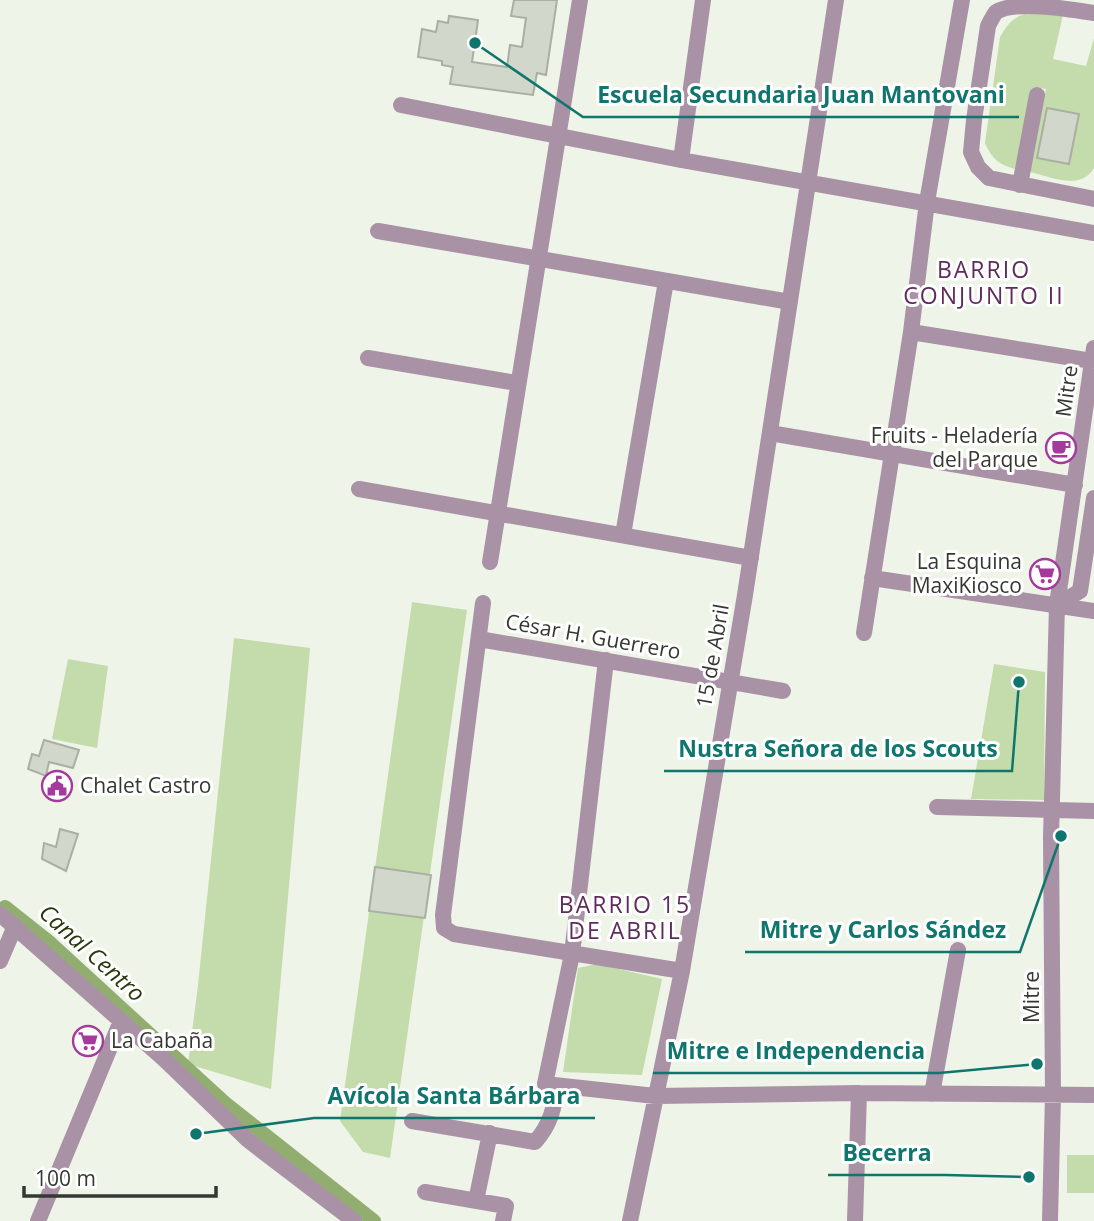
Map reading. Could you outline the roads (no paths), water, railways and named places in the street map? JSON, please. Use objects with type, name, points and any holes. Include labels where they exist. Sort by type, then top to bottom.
[{"type":"street","points":[[490,562],[517,383],[541,260],[580,0]]},
{"type":"street","points":[[681,160],[703,0]]},
{"type":"street","name":"15 de Abril","points":[[630,1221],[682,971],[745,596],[836,0]]},
{"type":"street","points":[[864,633],[911,332],[927,202],[962,0]]},
{"type":"street","points":[[1094,13],[1018,2],[1004,6],[994,14],[988,26],[971,152],[978,167],[989,178],[1094,199]]},
{"type":"street","points":[[1020,185],[1037,95]]},
{"type":"street","points":[[401,105],[681,160],[1094,233]]},
{"type":"street","points":[[379,231],[790,302]]},
{"type":"street","points":[[623,535],[666,281]]},
{"type":"street","points":[[911,332],[1093,355]]},
{"type":"street","name":"Mitre","points":[[1050,1221],[1053,1095],[1052,810],[1057,606],[1093,355]]},
{"type":"street","points":[[368,358],[517,383]]},
{"type":"street","points":[[770,433],[1075,485]]},
{"type":"street","points":[[359,489],[751,558]]},
{"type":"street","points":[[1057,606],[1087,592],[1094,498]]},
{"type":"street","points":[[872,578],[1094,611]]},
{"type":"street","points":[[483,603],[443,915],[444,928],[454,934],[682,971]]},
{"type":"street","name":"César H. Guerrero","points":[[479,639],[783,691]]},
{"type":"street","points":[[412,1121],[535,1142],[546,1130],[553,1114],[551,1085],[572,954],[606,660]]},
{"type":"street","points":[[936,807],[1094,811]]},
{"type":"street","points":[[0,914],[121,1021],[248,1140],[354,1221]]},
{"type":"street","points":[[0,961],[15,926]]},
{"type":"street","points":[[932,1094],[958,950]]},
{"type":"street","points":[[38,1221],[121,1021]]},
{"type":"street","points":[[551,1085],[655,1096],[859,1093],[1094,1095]]},
{"type":"street","points":[[855,1221],[859,1093]]},
{"type":"street","points":[[476,1201],[490,1133]]},
{"type":"street","points":[[425,1192],[506,1206],[503,1221]]},
{"type":"waterway","name":"Canal Centro","points":[[5,907],[48,941],[225,1103],[374,1221]]},
{"type":"place","name":"Escuela Secundaria Juan Mantovani","points":[[475,43]]},
{"type":"place","name":"Fruits - Heladería del Parque","points":[[1061,448]]},
{"type":"place","name":"La Esquina MaxiKiosco","points":[[1045,574]]},
{"type":"place","name":"Nustra Señora de los Scouts","points":[[1019,682]]},
{"type":"place","name":"Chalet Castro","points":[[57,786]]},
{"type":"place","name":"Mitre y Carlos Sández","points":[[1061,836]]},
{"type":"place","name":"La Cabaña","points":[[88,1041]]},
{"type":"place","name":"Mitre e Independencia","points":[[1037,1064]]},
{"type":"place","name":"Avícola Santa Bárbara","points":[[196,1134]]},
{"type":"place","name":"Becerra","points":[[1029,1177]]},
{"type":"district","name":"BARRIO CONJUNTO II","points":[[984,283]]},
{"type":"district","name":"BARRIO 15 DE ABRIL","points":[[625,918]]}]
